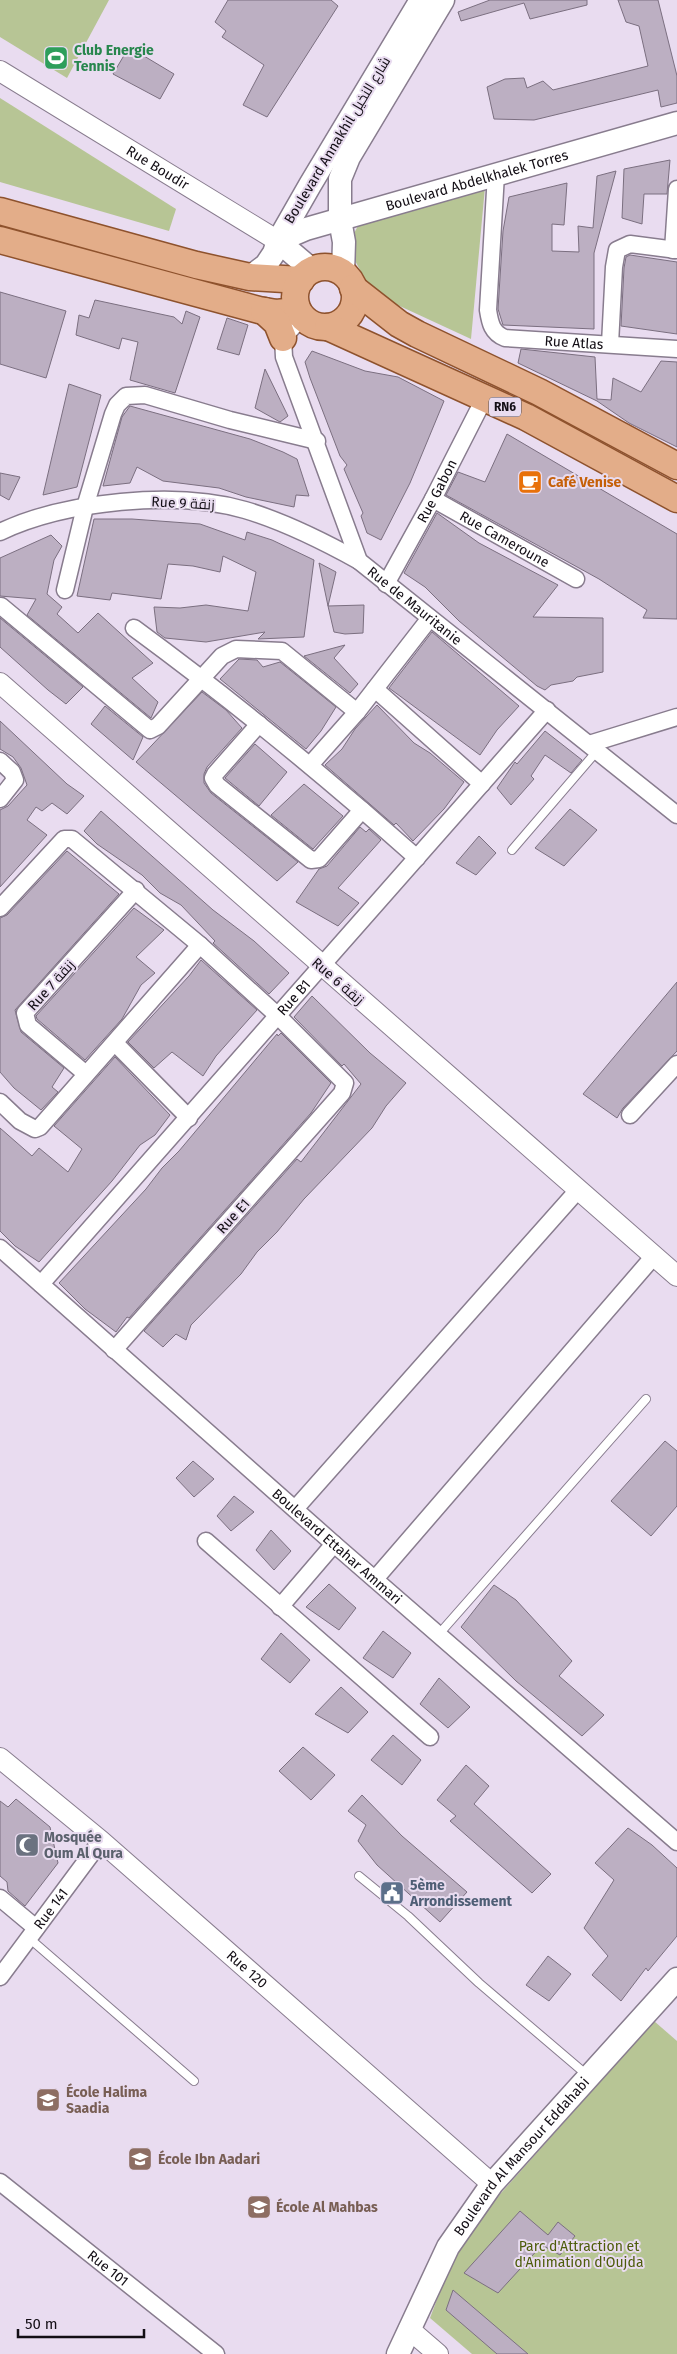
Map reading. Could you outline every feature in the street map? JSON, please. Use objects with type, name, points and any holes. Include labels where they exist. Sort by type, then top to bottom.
[{"type":"main road","name":"Boulevard Annakhil شارع النخيل","points":[[250,277],[266,265],[274,253],[278,241],[421,0]]},
{"type":"main road","name":"Boulevard Annakhil شارع النخيل","points":[[348,281],[340,220],[340,179],[349,157],[443,0]]},
{"type":"main road","name":"Boulevard Abdelkhalek Torres","points":[[278,241],[306,229],[677,123]]},
{"type":"main road","name":"RN6","points":[[0,211],[196,266],[250,277],[306,275],[327,268],[348,281],[399,324],[539,392],[677,466]]},
{"type":"main road","name":"RN6","points":[[0,240],[89,266],[264,311],[300,314],[310,324],[328,327],[485,397],[566,437],[677,499]]},
{"type":"main road","name":"Rue Boudir","points":[[278,241],[306,275]]},
{"type":"main road","points":[[300,314],[295,292],[306,275]]},
{"type":"main road","points":[[328,327],[336,325],[350,314],[355,297],[348,281]]},
{"type":"main road","points":[[264,311],[277,323],[283,338]]},
{"type":"main road","name":"Boulevard Al Mansour Eddahabi","points":[[398,2354],[448,2247],[492,2184],[677,1979]]},
{"type":"street","name":"Rue Boudir","points":[[0,71],[278,241]]},
{"type":"street","name":"Rue Atlas","points":[[496,174],[488,310],[492,328],[498,335],[505,338],[677,349]]},
{"type":"street","points":[[610,344],[614,267],[617,250],[630,244],[675,250],[677,189]]},
{"type":"street","points":[[283,338],[300,314]]},
{"type":"street","name":"Rue de Mauritanie","points":[[283,338],[284,357],[317,441],[359,561],[677,815]]},
{"type":"street","points":[[65,590],[85,507],[113,414],[117,405],[126,396],[145,395],[230,420],[317,441]]},
{"type":"street","name":"Rue Gabon","points":[[386,584],[433,499],[485,397]]},
{"type":"street","name":"Rue Cameroune","points":[[433,499],[576,580]]},
{"type":"street","name":"Rue 9 زنقة","points":[[0,532],[54,513],[85,507],[138,501],[203,502],[245,510],[321,540],[359,561]]},
{"type":"street","points":[[1,606],[150,730],[156,728],[203,679],[222,656],[236,649],[277,650],[286,654],[357,712]]},
{"type":"street","points":[[310,765],[376,689],[430,618]]},
{"type":"street","points":[[134,628],[203,679],[310,765],[417,858]]},
{"type":"street","name":"Rue 6 زنقة","points":[[0,683],[677,1276]]},
{"type":"street","points":[[376,689],[482,784]]},
{"type":"street","name":"Rue B1","points":[[41,1284],[547,710]]},
{"type":"street","points":[[593,748],[677,717]]},
{"type":"street","points":[[259,724],[213,776],[217,785],[311,860],[321,858],[362,810]]},
{"type":"street","points":[[0,761],[12,772],[15,780],[0,800]]},
{"type":"street","points":[[0,908],[66,838],[75,842],[136,890],[278,1016]]},
{"type":"street","name":"Rue 7 زنقة","points":[[86,1074],[28,1025],[25,1014],[136,890]]},
{"type":"street","points":[[0,1102],[20,1122],[32,1129],[37,1129],[200,945]]},
{"type":"street","name":"Rue E1","points":[[114,1350],[342,1093],[346,1086],[344,1080],[278,1016]]},
{"type":"street","points":[[115,1043],[189,1118]]},
{"type":"street","points":[[630,1115],[677,1064]]},
{"type":"street","points":[[295,1509],[578,1190]]},
{"type":"street","name":"Boulevard Ettahar Ammari","points":[[0,1248],[334,1544],[677,1842]]},
{"type":"street","points":[[375,1579],[654,1256]]},
{"type":"street","points":[[206,1542],[430,1737]]},
{"type":"street","points":[[280,1606],[334,1544]]},
{"type":"street","name":"Rue 120","points":[[0,1758],[101,1841],[492,2184]]},
{"type":"street","name":"Rue 141","points":[[0,1977],[101,1841]]},
{"type":"street","points":[[0,1898],[33,1933]]},
{"type":"street","name":"Rue 101","points":[[0,2182],[216,2354]]},
{"type":"street","points":[[409,2329],[438,2354]]},
{"type":"lane","points":[[512,850],[593,748]]},
{"type":"lane","points":[[439,1634],[646,1399]]},
{"type":"lane","points":[[359,1876],[408,1916],[479,1983],[588,2076]]},
{"type":"lane","points":[[33,1933],[194,2081]]},
{"type":"green space","name":"Club Energie Tennis","points":[[0,0],[109,0],[67,78],[0,37]]},
{"type":"green space","points":[[0,98],[176,209],[169,231],[0,182]]},
{"type":"green space","points":[[485,187],[471,339],[391,302],[367,283],[352,255],[350,241],[361,220]]},
{"type":"green space","name":"Parc d'Attraction et d'Animation d'Oujda","points":[[654,2021],[677,2041],[677,2354],[472,2354],[430,2318],[456,2249],[501,2193]]},
{"type":"building","points":[[228,0],[331,0],[338,6],[267,117],[243,105],[264,65],[222,37],[226,31],[215,22]]},
{"type":"building","points":[[490,0],[587,0],[587,5],[530,19],[524,3],[461,21],[458,12]]},
{"type":"building","points":[[618,0],[658,0],[677,76],[677,103],[661,107],[658,90],[534,120],[494,119],[487,87],[505,79],[524,78],[527,88],[543,81],[553,90],[648,66],[639,26],[626,22]]},
{"type":"building","points":[[129,47],[174,74],[160,99],[113,74]]},
{"type":"building","points":[[670,160],[667,194],[644,194],[642,224],[622,218],[624,169]]},
{"type":"building","points":[[616,171],[594,253],[594,329],[503,325],[498,309],[503,231],[509,197],[567,183],[564,225],[552,224],[552,251],[579,252],[578,226],[593,228],[597,176]]},
{"type":"building","points":[[630,255],[677,262],[677,334],[621,326],[624,268],[626,257]]},
{"type":"building","points":[[0,292],[66,311],[46,378],[0,364]]},
{"type":"building","points":[[95,300],[174,317],[182,324],[186,311],[200,317],[175,393],[130,380],[138,342],[122,338],[119,349],[76,335],[79,315],[89,318]]},
{"type":"building","points":[[227,318],[248,325],[239,355],[217,349]]},
{"type":"building","points":[[521,349],[595,357],[597,399],[611,400],[613,378],[641,392],[661,361],[677,362],[677,447],[629,423],[597,401],[518,363]]},
{"type":"building","points":[[312,351],[365,371],[398,377],[444,401],[410,483],[381,540],[367,533],[361,516],[363,513],[344,469],[347,465],[340,456],[310,378],[305,362]]},
{"type":"building","points":[[265,369],[288,416],[280,422],[255,408]]},
{"type":"building","points":[[69,384],[101,395],[77,487],[43,495]]},
{"type":"building","points":[[130,406],[250,439],[297,459],[309,496],[296,495],[294,507],[246,497],[219,488],[163,481],[137,467],[130,483],[103,486],[122,417]]},
{"type":"building","points":[[507,434],[677,534],[677,619],[643,618],[647,610],[599,579],[446,495],[458,472],[485,482]]},
{"type":"building","points":[[0,473],[20,477],[9,500],[0,495]]},
{"type":"building","points":[[437,513],[479,543],[558,585],[533,617],[603,618],[603,672],[551,685],[545,690],[537,686],[459,621],[425,587],[404,573]]},
{"type":"building","points":[[94,519],[132,519],[200,524],[245,540],[247,532],[272,540],[314,560],[304,637],[258,639],[265,632],[206,642],[165,638],[157,632],[154,607],[180,608],[206,605],[248,611],[256,572],[223,556],[220,572],[193,566],[168,564],[161,599],[112,593],[110,600],[77,596]]},
{"type":"building","points":[[51,535],[62,546],[54,560],[47,594],[62,607],[57,614],[78,633],[98,613],[153,663],[132,678],[158,702],[151,718],[27,615],[36,599],[0,596],[0,558]]},
{"type":"building","points":[[319,563],[336,572],[328,606]]},
{"type":"building","points":[[364,605],[363,633],[345,634],[334,632],[328,606]]},
{"type":"building","points":[[0,618],[83,687],[66,704],[0,647]]},
{"type":"building","points":[[432,632],[519,706],[497,730],[480,755],[389,688]]},
{"type":"building","points":[[345,645],[334,658],[358,684],[350,693],[304,656]]},
{"type":"building","points":[[239,659],[257,660],[263,667],[280,662],[336,707],[321,731],[306,749],[220,679]]},
{"type":"building","points":[[202,692],[226,710],[242,728],[207,767],[204,774],[204,783],[211,793],[298,862],[277,881],[136,762]]},
{"type":"building","points":[[377,705],[414,743],[430,753],[464,782],[444,809],[413,841],[396,823],[394,825],[325,765],[342,749],[355,729]]},
{"type":"building","points":[[105,706],[143,737],[133,760],[91,724]]},
{"type":"building","points":[[0,721],[67,784],[84,796],[67,814],[52,803],[42,811],[36,807],[27,820],[47,835],[0,887],[0,810],[8,806],[27,785],[21,768],[13,757],[0,749]]},
{"type":"building","points":[[545,731],[582,760],[571,773],[545,755],[531,776],[534,779],[511,805],[497,788],[515,762],[517,764]]},
{"type":"building","points":[[255,744],[287,772],[259,806],[225,778]]},
{"type":"building","points":[[304,784],[343,816],[313,849],[271,815]]},
{"type":"building","points":[[570,809],[597,830],[564,866],[535,848]]},
{"type":"building","points":[[101,811],[213,910],[254,941],[289,973],[269,994],[213,943],[215,941],[181,905],[160,893],[142,875],[97,844],[84,831]]},
{"type":"building","points":[[360,827],[366,832],[369,829],[381,840],[338,888],[359,903],[338,926],[296,902],[319,869],[327,866]]},
{"type":"building","points":[[479,836],[496,853],[476,875],[456,863]]},
{"type":"building","points":[[67,851],[119,894],[15,1010],[21,1032],[64,1068],[52,1087],[58,1092],[41,1110],[14,1088],[0,1072],[0,918],[7,915]]},
{"type":"building","points":[[134,908],[164,930],[136,957],[155,973],[141,985],[122,1019],[85,1060],[37,1019],[36,1016]]},
{"type":"building","points":[[201,960],[257,1010],[216,1056],[203,1076],[172,1052],[154,1068],[128,1042],[189,976]]},
{"type":"building","points":[[677,982],[677,1051],[623,1108],[617,1118],[583,1094]]},
{"type":"building","points":[[312,996],[370,1053],[406,1083],[386,1106],[372,1128],[304,1199],[277,1232],[257,1252],[241,1274],[191,1325],[186,1340],[176,1334],[163,1347],[144,1331],[297,1159],[301,1162],[361,1084],[344,1064],[342,1066],[294,1017]]},
{"type":"building","points":[[281,1033],[331,1083],[311,1113],[129,1318],[127,1317],[116,1332],[85,1309],[59,1283],[146,1189],[277,1034],[278,1036]]},
{"type":"building","points":[[115,1057],[170,1115],[155,1135],[140,1145],[112,1181],[39,1262],[15,1246],[0,1231],[0,1128],[32,1156],[39,1148],[68,1172],[82,1149],[54,1126]]},
{"type":"building","points":[[665,1441],[677,1451],[677,1506],[651,1536],[611,1501]]},
{"type":"building","points":[[193,1461],[214,1479],[194,1497],[176,1478]]},
{"type":"building","points":[[234,1496],[254,1512],[231,1531],[217,1516]]},
{"type":"building","points":[[271,1530],[291,1551],[274,1570],[256,1550]]},
{"type":"building","points":[[329,1584],[356,1608],[339,1630],[306,1607]]},
{"type":"building","points":[[494,1585],[516,1600],[572,1661],[559,1676],[604,1715],[582,1736],[516,1681],[461,1627]]},
{"type":"building","points":[[383,1631],[411,1653],[393,1678],[363,1658]]},
{"type":"building","points":[[281,1633],[310,1660],[290,1683],[261,1659]]},
{"type":"building","points":[[439,1678],[470,1707],[448,1728],[420,1704]]},
{"type":"building","points":[[341,1687],[368,1712],[348,1733],[315,1714]]},
{"type":"building","points":[[393,1735],[421,1760],[402,1785],[371,1760]]},
{"type":"building","points":[[303,1747],[335,1775],[311,1800],[279,1771]]},
{"type":"building","points":[[466,1765],[489,1786],[474,1804],[551,1874],[532,1893],[450,1821],[456,1816],[437,1800]]},
{"type":"building","points":[[362,1795],[402,1836],[467,1892],[440,1922],[377,1865],[358,1841],[366,1825],[348,1811]]},
{"type":"building","name":"Mosquée Oum Al Qura","points":[[16,1799],[50,1827],[58,1863],[25,1906],[8,1891],[7,1882],[0,1876],[0,1801],[8,1807]]},
{"type":"building","points":[[628,1828],[652,1845],[677,1868],[677,1936],[648,1971],[646,1968],[621,2001],[592,1975],[608,1956],[584,1928],[614,1880],[595,1863]]},
{"type":"building","points":[[548,1956],[571,1974],[549,2001],[526,1985]]},
{"type":"building","points":[[520,2211],[548,2235],[558,2222],[575,2236],[560,2255],[542,2245],[498,2293],[464,2273]]},
{"type":"building","points":[[453,2290],[528,2354],[497,2354],[446,2310]]},
{"type":"place","name":"Club Energie Tennis","points":[[56,58]]},
{"type":"place","name":"Café Venise","points":[[530,482]]},
{"type":"place","name":"Mosquée Oum Al Qura","points":[[27,1845]]},
{"type":"place","name":"5ème Arrondissement","points":[[392,1893]]},
{"type":"place","name":"École Halima Saadia","points":[[48,2100]]},
{"type":"place","name":"École Ibn Aadari","points":[[140,2159]]},
{"type":"place","name":"École Al Mahbas","points":[[259,2207]]}]
